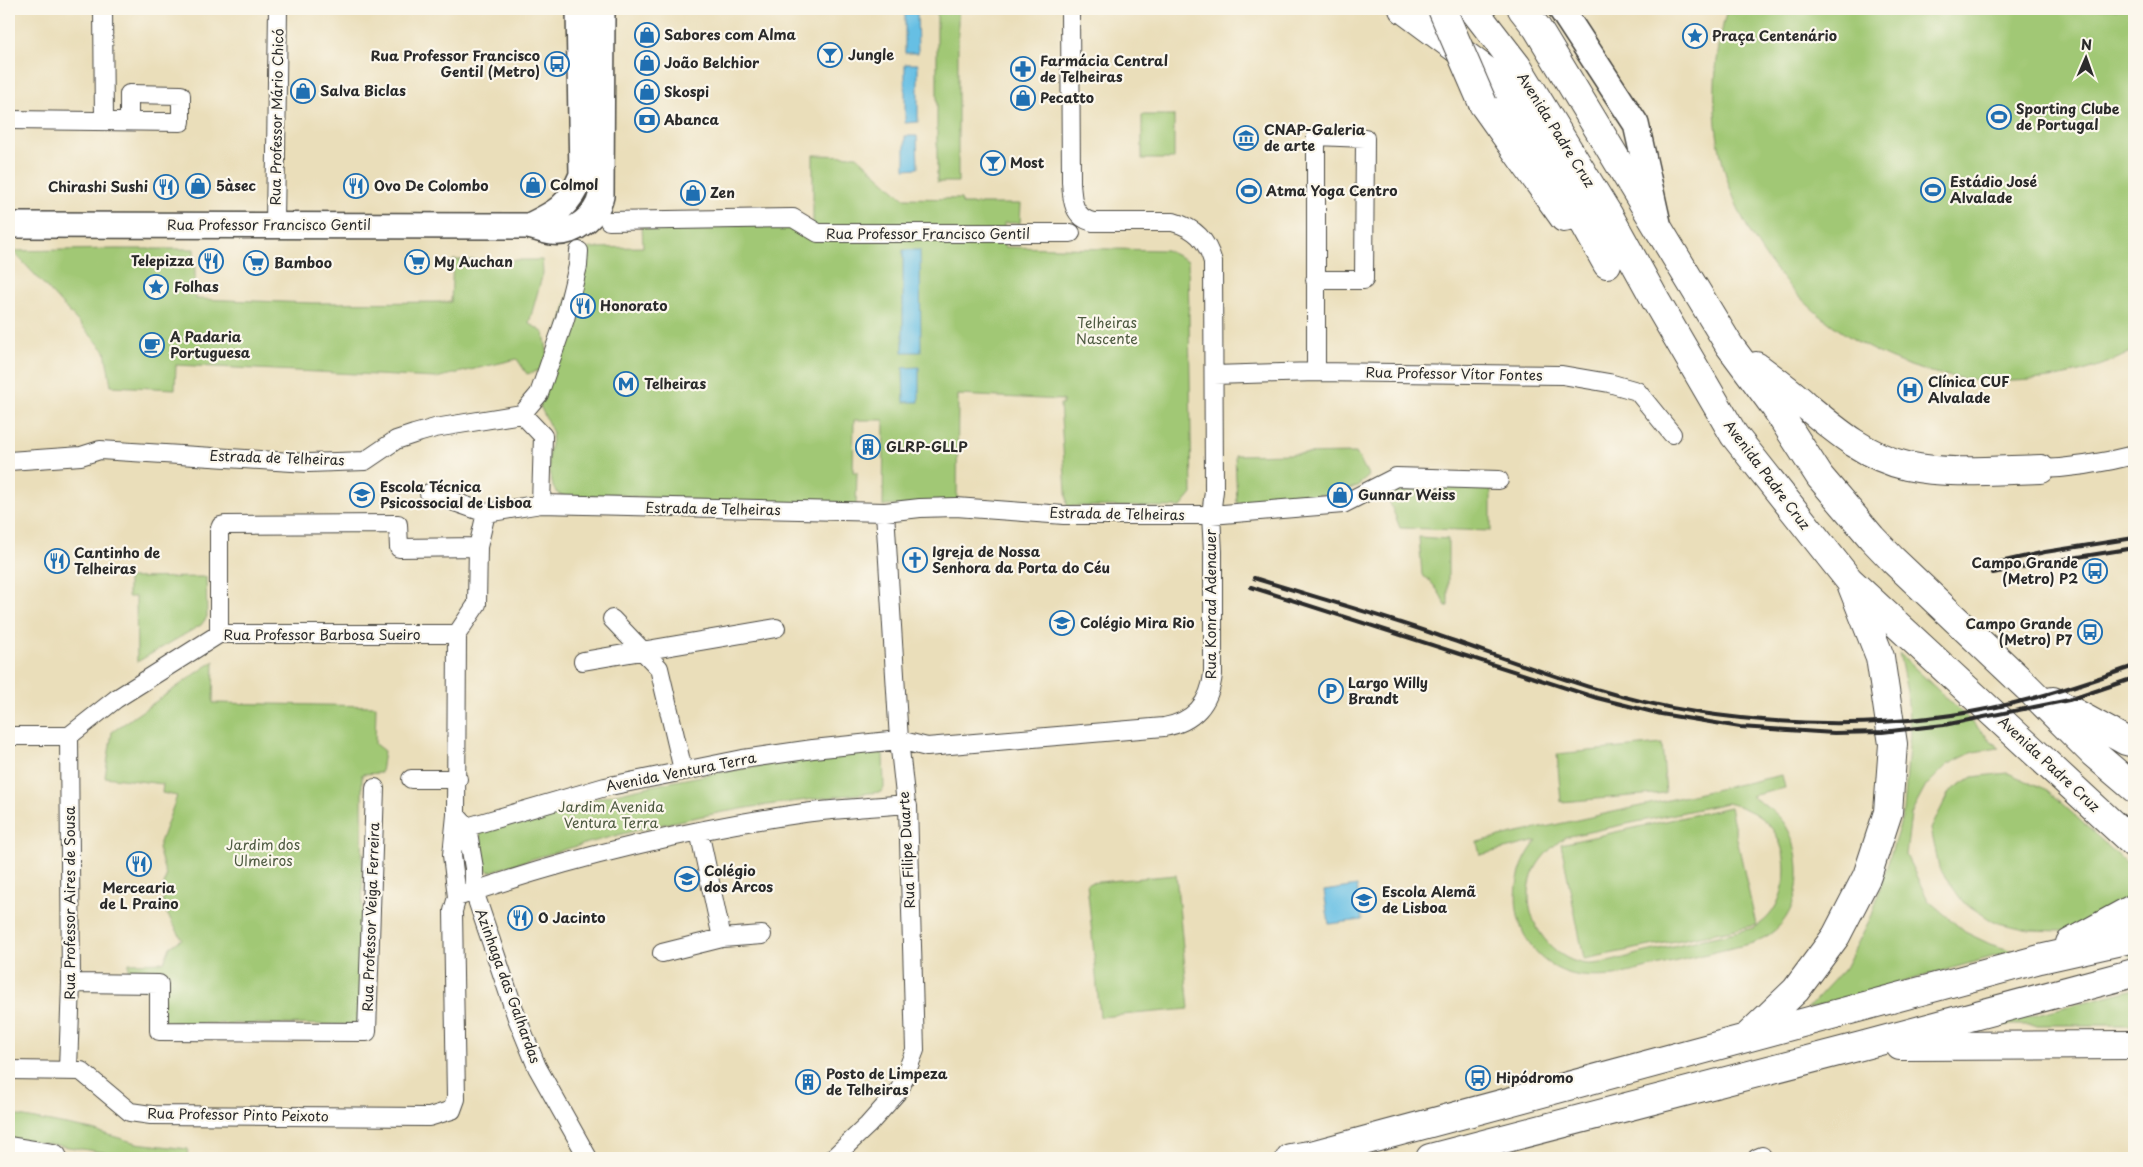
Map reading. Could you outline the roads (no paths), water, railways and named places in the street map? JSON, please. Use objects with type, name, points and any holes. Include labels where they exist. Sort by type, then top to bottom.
[{"type":"highway","points":[[1403,9],[1492,75],[1562,183],[1607,264]]},
{"type":"highway","points":[[1442,9],[1483,104],[1528,166],[1559,214],[1607,264],[1656,301]]},
{"type":"highway","name":"Avenida Padre Cruz","points":[[1473,9],[1527,82],[1608,214],[1734,435],[1812,534],[1849,580],[2134,844]]},
{"type":"highway","points":[[1529,15],[1729,345],[1775,407],[1820,477],[1872,538],[2028,687],[2093,753],[2134,788]]},
{"type":"highway","points":[[1729,345],[1855,445],[1883,458],[1908,466],[1945,470],[2041,470]]},
{"type":"highway","points":[[1747,1038],[1796,990],[1836,936],[1867,876],[1888,812],[1893,744],[1880,657],[1849,580]]},
{"type":"highway","points":[[2028,687],[2126,741],[2134,743]]},
{"type":"highway","points":[[2040,960],[2134,908]]},
{"type":"highway","points":[[1290,1158],[1315,1154],[2040,960],[2134,938]]},
{"type":"highway","points":[[1430,1158],[2134,973]]},
{"type":"highway","points":[[1861,1046],[2134,1045]]},
{"type":"highway","points":[[9,1151],[53,1158]]},
{"type":"street","points":[[103,9],[104,121]]},
{"type":"street","name":"Rua Professor Mário Chicó","points":[[276,224],[278,9]]},
{"type":"street","name":"Rua Professor Francisco Gentil","points":[[529,226],[554,214],[574,193],[582,175],[579,9]]},
{"type":"street","points":[[602,9],[603,216]]},
{"type":"street","points":[[1070,9],[1071,181],[1072,201],[1075,210],[1086,220],[1173,222],[1192,229],[1206,244],[1213,262],[1214,491],[1211,515]]},
{"type":"street","points":[[1561,9],[1636,124],[1661,235]]},
{"type":"street","points":[[9,120],[129,122]]},
{"type":"street","points":[[1315,280],[1364,280],[1365,138],[1316,136],[1315,280],[1316,372]]},
{"type":"street","name":"Rua Professor Francisco Gentil","points":[[9,225],[276,224],[529,226],[552,232],[562,232],[603,216],[793,218],[818,233],[1071,233]]},
{"type":"street","points":[[541,504],[543,436],[522,414],[538,394],[566,319],[578,266],[579,251]]},
{"type":"street","name":"Rua Professor Vítor Fontes","points":[[1214,375],[1316,372],[1562,375],[1600,381],[1637,392],[1672,434]]},
{"type":"street","name":"Estrada de Telheiras","points":[[9,461],[81,456],[100,450],[308,463],[365,461],[396,440],[414,434],[435,428],[522,414]]},
{"type":"street","points":[[2041,470],[2088,466],[2134,455]]},
{"type":"street","name":"Estrada de Telheiras","points":[[486,513],[541,504],[885,512],[920,508],[956,508],[1064,515],[1211,515],[1343,504],[1396,477],[1500,480]]},
{"type":"street","points":[[429,493],[486,513],[478,547],[477,604],[457,634]]},
{"type":"street","name":"Rua Filipe Duarte","points":[[833,1158],[868,1125],[900,1089],[915,1050],[908,806],[906,804],[899,740],[885,512]]},
{"type":"street","name":"Rua Konrad Adenauer","points":[[899,740],[927,747],[1164,727],[1184,722],[1205,703],[1212,685],[1213,552],[1211,515]]},
{"type":"street","points":[[219,634],[219,531],[221,526],[398,524],[399,548],[478,547]]},
{"type":"street","points":[[612,619],[659,668],[683,770]]},
{"type":"street","points":[[583,660],[776,628]]},
{"type":"street","name":"Rua Professor Barbosa Sueiro","points":[[69,736],[116,699],[219,634],[457,634]]},
{"type":"street","name":"Azinhaga das Galhardas","points":[[457,634],[458,778],[462,821],[474,868],[474,891],[537,1067],[588,1158]]},
{"type":"street","points":[[9,736],[69,736]]},
{"type":"street","name":"Rua Professor Aires de Sousa","points":[[68,1069],[71,983],[69,736]]},
{"type":"street","name":"Avenida Ventura Terra","points":[[462,821],[683,770],[813,749],[899,740]]},
{"type":"street","points":[[411,779],[458,778]]},
{"type":"street","name":"Rua Professor Veiga Ferreira","points":[[71,983],[159,984],[158,1031],[367,1032],[375,788]]},
{"type":"street","points":[[474,891],[585,856],[699,831],[804,813],[906,804]]},
{"type":"street","name":"Azinhaga das Galhardas","points":[[452,1110],[456,1098],[452,911],[457,897],[452,856],[462,821]]},
{"type":"street","points":[[699,831],[722,938]]},
{"type":"street","name":"Azinhaga das Galhardas","points":[[457,897],[474,891]]},
{"type":"street","points":[[662,953],[722,938],[762,935]]},
{"type":"street","name":"Rua Professor Pinto Peixoto","points":[[9,1070],[68,1069],[81,1071],[130,1112],[151,1115],[429,1117],[452,1110]]},
{"type":"street","points":[[1757,1158],[1762,1156],[1763,1158]]},
{"type":"water","points":[[905,11],[917,11],[918,53],[905,53]]},
{"type":"water","points":[[905,64],[918,64],[918,122],[905,123]]},
{"type":"water","points":[[905,136],[917,136],[918,168],[905,169]]},
{"type":"water","points":[[903,250],[920,250],[921,352],[903,352]]},
{"type":"water","points":[[919,367],[919,402],[904,402],[903,368]]},
{"type":"water","points":[[1357,886],[1362,920],[1329,924],[1324,891]]},
{"type":"railway","points":[[1991,564],[2045,552],[2134,538]]},
{"type":"railway","points":[[1993,573],[2134,548]]},
{"type":"railway","points":[[1254,578],[1392,620],[1596,689],[1662,706],[1737,718],[1821,723],[1863,723],[1948,716],[2030,699],[2134,666]]},
{"type":"railway","points":[[1251,587],[1597,698],[1661,714],[1740,727],[1834,733],[1882,732],[1944,725],[2069,700],[2134,678]]},
{"type":"place","name":"Sabores com Alma","points":[[647,35]]},
{"type":"place","name":"Praça Centenário","points":[[1695,36]]},
{"type":"place","name":"Jungle","points":[[830,55]]},
{"type":"place","name":"João Belchior","points":[[647,63]]},
{"type":"place","name":"Rua Professor Francisco Gentil (Metro)","points":[[557,64]]},
{"type":"place","name":"Farmácia Central de Telheiras","points":[[1023,69]]},
{"type":"place","name":"Salva Biclas","points":[[303,91]]},
{"type":"place","name":"Skospi","points":[[647,92]]},
{"type":"place","name":"Pecatto","points":[[1023,98]]},
{"type":"place","name":"Sporting Clube de Portugal","points":[[1999,117]]},
{"type":"place","name":"Abanca","points":[[647,120]]},
{"type":"place","name":"CNAP-Galeria de arte","points":[[1246,138]]},
{"type":"place","name":"Most","points":[[993,163]]},
{"type":"place","name":"Colmol","points":[[533,185]]},
{"type":"place","name":"5àsec","points":[[198,186]]},
{"type":"place","name":"Ovo De Colombo","points":[[356,186]]},
{"type":"place","name":"Chirashi Sushi","points":[[166,187]]},
{"type":"place","name":"Estádio José Alvalade","points":[[1933,190]]},
{"type":"place","name":"Atma Yoga Centro","points":[[1249,191]]},
{"type":"place","name":"Zen","points":[[693,193]]},
{"type":"place","name":"Telepizza","points":[[211,261]]},
{"type":"place","name":"My Auchan","points":[[417,262]]},
{"type":"place","name":"Bamboo","points":[[256,263]]},
{"type":"place","name":"Folhas","points":[[156,287]]},
{"type":"place","name":"Honorato","points":[[583,306]]},
{"type":"place","name":"A Padaria Portuguesa","points":[[152,345]]},
{"type":"place","name":"Telheiras","points":[[626,384]]},
{"type":"place","name":"Clínica CUF Alvalade","points":[[1910,390]]},
{"type":"place","name":"GLRP-GLLP","points":[[868,447]]},
{"type":"place","name":"Escola Técnica Psicossocial de Lisboa","points":[[362,495]]},
{"type":"place","name":"Gunnar Weiss","points":[[1340,495]]},
{"type":"place","name":"Igreja de Nossa Senhora da Porta do Céu","points":[[915,560]]},
{"type":"place","name":"Cantinho de Telheiras","points":[[57,561]]},
{"type":"place","name":"Campo Grande (Metro) P2","points":[[2095,571]]},
{"type":"place","name":"Colégio Mira Rio","points":[[1062,623]]},
{"type":"place","name":"Campo Grande (Metro) P7","points":[[2090,632]]},
{"type":"place","name":"Largo Willy Brandt","points":[[1331,691]]},
{"type":"place","name":"Mercearia de L Praino","points":[[139,864]]},
{"type":"place","name":"Colégio dos Arcos","points":[[687,879]]},
{"type":"place","name":"Escola Alemã de Lisboa","points":[[1364,900]]},
{"type":"place","name":"O Jacinto","points":[[520,918]]},
{"type":"place","name":"Hipódromo","points":[[1478,1078]]},
{"type":"place","name":"Posto de Limpeza de Telheiras","points":[[808,1082]]},
{"type":"park label","name":"Telheiras Nascente","points":[[1107,332]]},
{"type":"park label","name":"Jardim Avenida Ventura Terra","points":[[611,816]]},
{"type":"park label","name":"Jardim dos Ulmeiros","points":[[263,854]]}]
